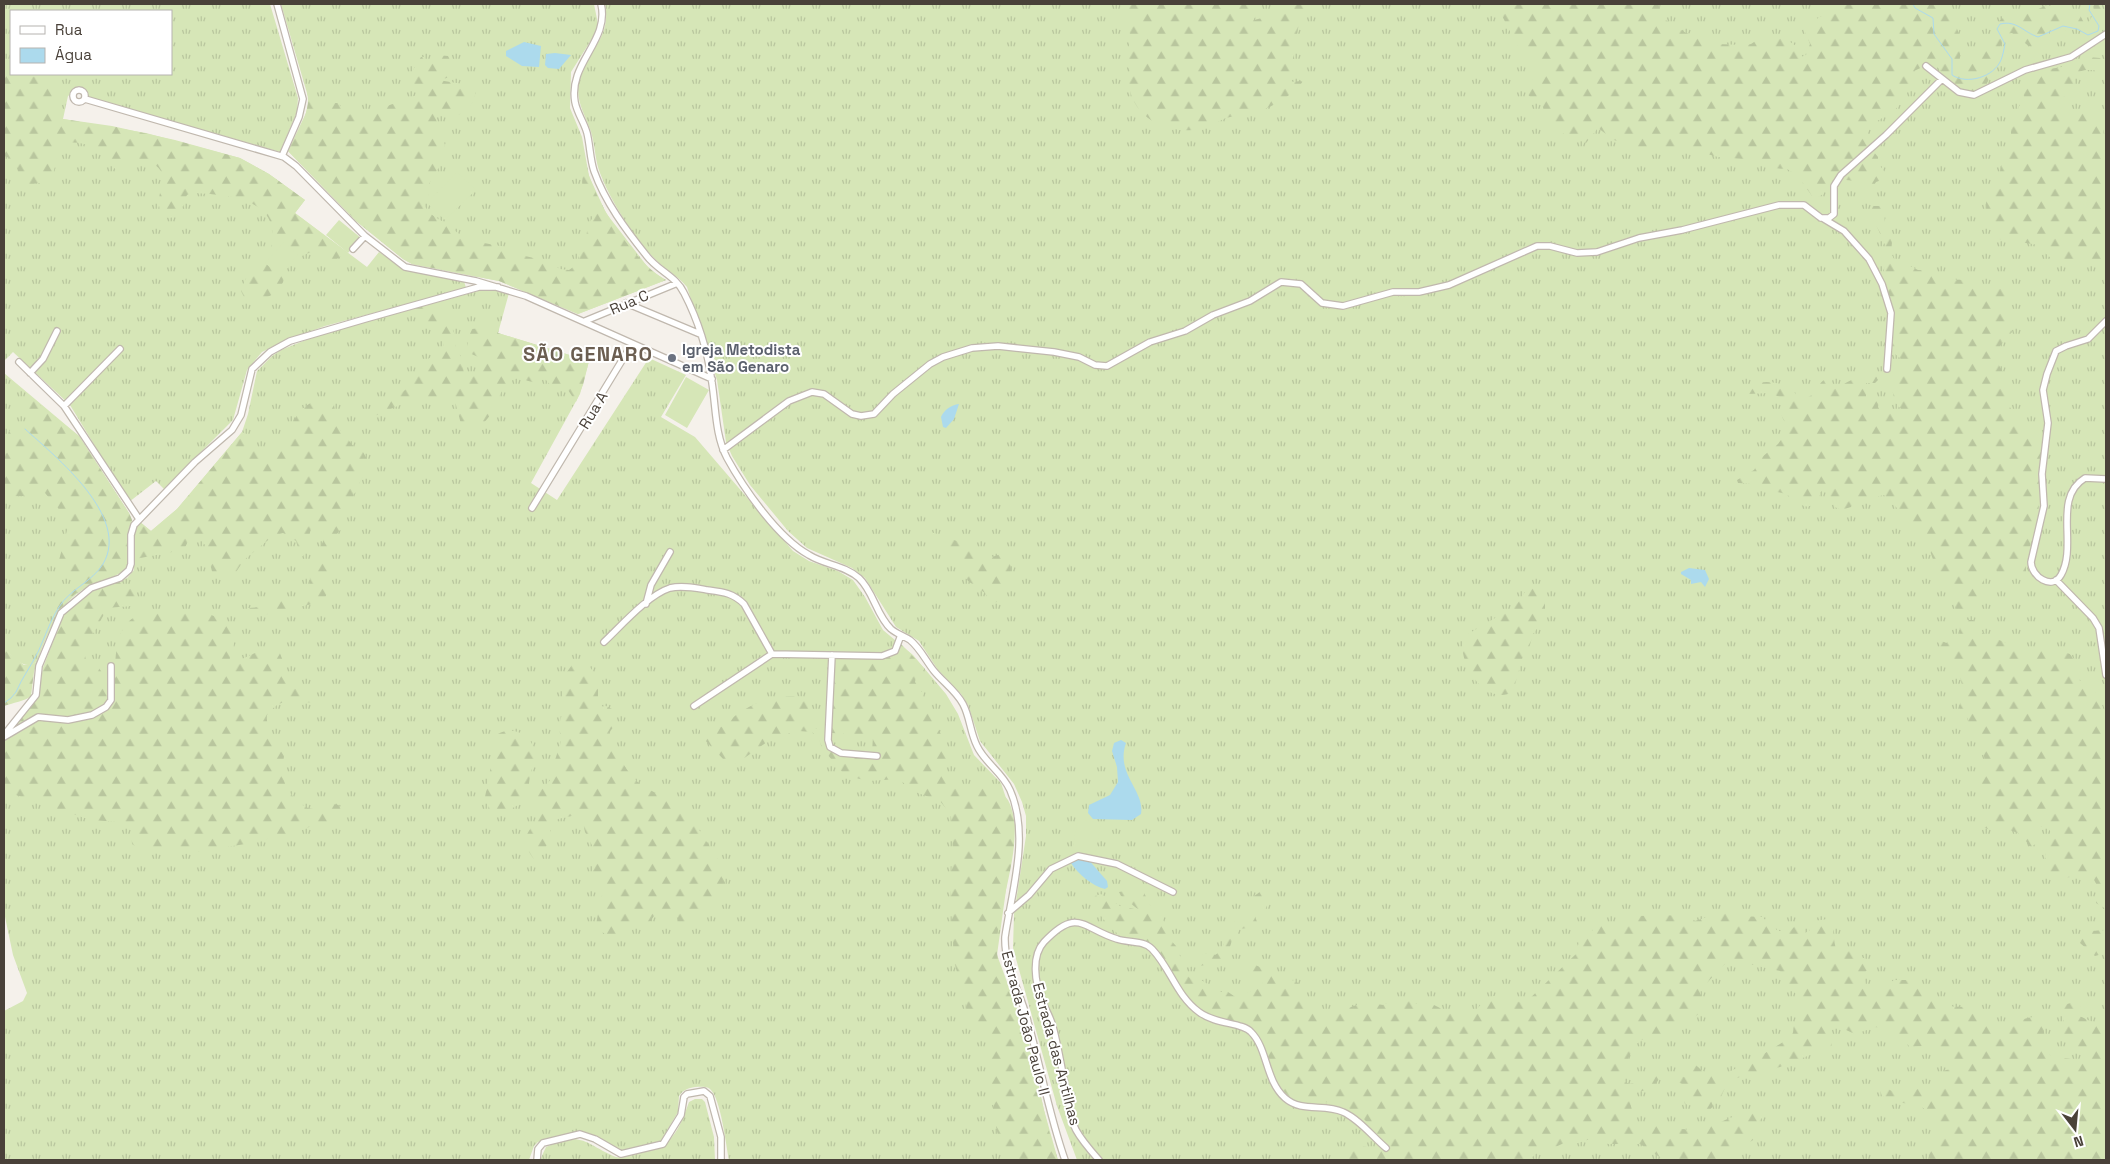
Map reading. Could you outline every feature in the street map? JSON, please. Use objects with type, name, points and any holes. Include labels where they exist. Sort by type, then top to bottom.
[{"type":"street","points":[[277,4],[303,99],[301,110],[282,156]]},
{"type":"street","name":"Estrada João Paulo II","points":[[601,4],[603,22],[596,42],[577,72],[574,85],[575,102],[586,130],[595,174],[607,199],[650,259],[672,276],[675,284],[684,293],[700,334],[712,379],[717,429],[723,450],[762,508],[793,544],[812,557],[840,567],[860,580],[871,594],[886,623],[916,646],[932,669],[962,701],[977,746],[1002,776],[1012,794],[1019,818],[1020,836],[1004,937],[1007,960],[1028,1021],[1049,1109],[1065,1160]]},
{"type":"street","points":[[1926,66],[1959,92],[1978,94],[2025,70],[2070,57],[2106,34]]},
{"type":"street","points":[[1824,219],[1833,216],[1834,186],[1841,175],[1880,141],[1942,79]]},
{"type":"street","points":[[85,99],[282,156],[296,166],[365,236],[398,263],[410,269],[456,276],[498,287],[585,321],[712,379]]},
{"type":"street","points":[[723,450],[790,401],[812,392],[824,394],[852,414],[861,416],[874,414],[893,394],[930,364],[943,357],[972,348],[998,346],[1054,352],[1079,357],[1095,365],[1108,366],[1158,338],[1185,331],[1213,315],[1250,301],[1281,282],[1301,284],[1322,303],[1343,306],[1393,292],[1419,292],[1449,285],[1537,246],[1550,246],[1577,253],[1597,252],[1639,238],[1682,230],[1779,205],[1804,205],[1844,231],[1869,259],[1882,284],[1891,314],[1887,369]]},
{"type":"street","points":[[354,249],[365,236]]},
{"type":"street","name":"Rua C","points":[[585,321],[626,302],[675,284]]},
{"type":"street","points":[[4,736],[36,695],[39,666],[61,612],[91,588],[120,578],[129,570],[132,560],[131,535],[139,519],[195,462],[232,430],[241,415],[252,368],[270,352],[290,341],[479,287],[498,287]]},
{"type":"street","points":[[626,302],[700,334]]},
{"type":"street","points":[[2106,321],[2088,339],[2066,346],[2056,352],[2044,383],[2048,436],[2042,474],[2044,506],[2031,566],[2034,574],[2041,579],[2056,580],[2093,618],[2099,628],[2106,674]]},
{"type":"street","points":[[30,373],[43,359],[58,331]]},
{"type":"street","name":"Rua A","points":[[532,508],[632,344]]},
{"type":"street","points":[[64,406],[120,349]]},
{"type":"street","points":[[18,362],[64,406],[139,519]]},
{"type":"street","points":[[2056,580],[2061,574],[2067,549],[2067,505],[2070,494],[2085,478],[2106,478]]},
{"type":"street","points":[[646,604],[651,585],[670,552]]},
{"type":"street","points":[[604,642],[661,592],[675,587],[730,593],[744,604],[772,654]]},
{"type":"street","points":[[694,706],[772,654],[888,655],[895,651],[901,635]]},
{"type":"street","points":[[832,656],[828,740],[830,747],[842,754],[877,756]]},
{"type":"street","points":[[4,736],[35,718],[68,720],[102,710],[111,700],[111,666]]},
{"type":"street","points":[[1008,913],[1026,898],[1051,869],[1078,856],[1117,864],[1174,892]]},
{"type":"street","name":"Estrada das Antilhas","points":[[1099,1160],[1080,1136],[1072,1118],[1053,1027],[1040,995],[1036,969],[1037,953],[1042,943],[1063,927],[1077,922],[1090,925],[1114,938],[1148,946],[1156,955],[1177,990],[1196,1010],[1210,1020],[1241,1026],[1251,1031],[1274,1085],[1283,1097],[1299,1106],[1325,1107],[1343,1112],[1386,1148]]},
{"type":"street","points":[[537,1160],[538,1149],[543,1143],[580,1134],[595,1139],[621,1154],[658,1146],[666,1140],[679,1120],[687,1094],[704,1092],[710,1096],[720,1131],[721,1160]]},
{"type":"green space","points":[[4,4],[270,4],[298,98],[297,112],[280,152],[88,97],[85,91],[79,89],[68,96],[63,119],[146,133],[240,158],[269,174],[305,200],[295,213],[367,267],[379,252],[407,271],[464,281],[466,288],[325,326],[284,341],[262,352],[247,370],[233,420],[164,489],[156,481],[129,502],[70,405],[13,352],[4,361]]},
{"type":"green space","points":[[281,4],[594,4],[598,24],[595,34],[571,72],[570,108],[582,137],[589,176],[606,213],[650,270],[666,280],[578,314],[499,281],[412,264],[403,259],[356,221],[288,151],[306,113],[309,100]]},
{"type":"green space","points":[[605,4],[2106,4],[2106,1160],[1077,1160],[1057,1106],[1013,948],[1014,914],[1026,836],[1026,816],[1022,802],[1014,784],[980,741],[968,705],[961,694],[938,670],[919,641],[896,627],[865,578],[852,568],[807,548],[788,531],[750,485],[732,456],[726,442],[717,380],[687,287],[648,252],[617,207],[600,173],[591,132],[579,101],[578,88],[582,71],[605,27]]},
{"type":"green space","points":[[1120,4],[1259,4],[1254,20],[1274,15],[1288,4],[1313,4],[1313,8],[1299,23],[1289,82],[1303,81],[1292,93],[1269,107],[1253,113],[1226,118],[1202,129],[1174,129],[1161,125],[1149,119],[1133,99],[1129,85],[1130,70],[1126,62],[1130,35]]},
{"type":"green space","points":[[1496,4],[1659,4],[1661,17],[1686,33],[1693,34],[1700,30],[1706,32],[1706,38],[1716,44],[1745,45],[1751,44],[1766,34],[1780,35],[1796,46],[1801,57],[1806,55],[1810,44],[1803,27],[1825,14],[1831,4],[1940,4],[1952,19],[1958,31],[1960,38],[1959,63],[1974,53],[1982,55],[1991,42],[1991,28],[2004,17],[2034,11],[2047,5],[2079,13],[2084,23],[2089,22],[2094,12],[2093,4],[2100,4],[2103,16],[2091,31],[2083,28],[2072,14],[2067,14],[2066,30],[2061,34],[2052,27],[2049,36],[2043,40],[2049,46],[2041,50],[2030,47],[2012,33],[2006,34],[1987,83],[1981,91],[1973,94],[1958,88],[1940,69],[1931,63],[1914,71],[1907,92],[1899,105],[1888,115],[1868,126],[1868,145],[1878,157],[1878,163],[1887,175],[1887,178],[1876,182],[1873,187],[1868,189],[1851,180],[1831,181],[1823,194],[1817,198],[1812,196],[1797,175],[1787,169],[1769,168],[1742,159],[1718,157],[1686,148],[1636,148],[1614,140],[1598,128],[1586,143],[1552,129],[1545,120],[1543,107],[1529,96],[1522,85],[1542,74],[1542,70],[1520,51]]},
{"type":"green space","points":[[437,55],[448,56],[453,66],[450,77],[443,79],[438,75],[438,80],[469,85],[475,90],[475,94],[471,105],[461,114],[441,113],[435,116],[445,145],[439,167],[429,184],[429,194],[423,202],[431,214],[462,235],[478,237],[484,243],[505,247],[525,256],[547,261],[560,269],[569,270],[579,263],[579,255],[584,251],[588,225],[595,214],[587,202],[583,190],[582,178],[586,164],[597,195],[628,245],[654,272],[666,280],[578,314],[499,281],[412,264],[403,259],[356,221],[288,151],[305,115],[308,100],[307,93],[321,103],[338,103],[347,115],[376,110],[423,93],[422,89],[413,83],[413,70],[421,57],[424,57],[431,64],[435,61]]},
{"type":"green space","points":[[2087,57],[2100,58],[2106,62],[2106,70],[2085,70],[2077,73],[2074,77],[2075,93],[2071,96],[2062,97],[2062,109],[2095,116],[2099,118],[2102,126],[2106,162],[2106,259],[2061,263],[2048,256],[2039,245],[1999,239],[1987,218],[1986,203],[1988,196],[1999,179],[2003,151],[2011,142],[2011,120],[2024,98],[2022,81],[2030,77],[2040,78],[2044,70],[2073,65]]},
{"type":"green space","points":[[4,67],[10,70],[10,75],[40,78],[53,84],[59,95],[56,111],[63,119],[112,126],[175,140],[240,158],[269,174],[305,200],[295,213],[347,252],[334,261],[316,251],[304,255],[287,269],[279,289],[271,296],[260,299],[244,297],[241,291],[246,278],[265,257],[273,238],[268,218],[251,203],[227,196],[191,193],[187,195],[178,215],[170,218],[164,217],[159,207],[163,175],[161,170],[148,161],[127,160],[120,170],[116,170],[104,153],[86,144],[67,143],[59,149],[52,179],[48,182],[17,186],[17,166],[12,160],[4,156]]},
{"type":"green space","points":[[457,172],[476,190],[445,220],[427,203]]},
{"type":"green space","points":[[1872,206],[1884,208],[1885,226],[1892,242],[1891,253],[1897,265],[1904,263],[1918,270],[1936,271],[1948,279],[1978,281],[1986,287],[2006,289],[2010,292],[2007,320],[2012,332],[2000,346],[1997,362],[2007,379],[2009,405],[2013,413],[2042,440],[2038,521],[2026,558],[2026,575],[1997,572],[1994,564],[1986,560],[1982,591],[1975,605],[1963,615],[1957,614],[1949,586],[1937,571],[1929,548],[1912,533],[1901,512],[1884,495],[1854,502],[1851,507],[1841,510],[1835,507],[1828,491],[1823,490],[1819,493],[1819,501],[1813,505],[1805,506],[1787,495],[1772,490],[1766,485],[1738,483],[1737,480],[1754,470],[1762,457],[1778,444],[1783,437],[1785,422],[1782,416],[1780,397],[1769,393],[1748,394],[1746,392],[1755,384],[1770,382],[1785,386],[1795,393],[1797,404],[1812,395],[1821,382],[1828,378],[1834,376],[1830,387],[1834,389],[1861,375],[1876,376],[1878,380],[1875,383],[1866,383],[1866,397],[1873,397],[1879,402],[1878,407],[1882,414],[1891,410],[1903,410],[1895,399],[1891,375],[1902,370],[1902,360],[1885,345],[1886,336],[1890,333],[1893,313],[1889,302],[1887,279],[1884,271],[1885,245],[1871,213]]},
{"type":"green space","points":[[339,220],[361,238],[348,253],[326,235]]},
{"type":"green space","points":[[284,242],[298,255],[279,275],[265,263]]},
{"type":"green space","points":[[485,289],[509,293],[498,333],[589,361],[580,394],[531,483],[557,500],[649,358],[686,375],[661,417],[695,437],[793,551],[809,561],[838,571],[853,580],[865,597],[883,630],[913,655],[946,694],[958,714],[974,755],[1001,783],[1015,825],[997,955],[1026,1033],[1058,1160],[729,1160],[714,1094],[707,1087],[695,1087],[682,1092],[679,1096],[678,1112],[661,1141],[621,1151],[593,1135],[580,1131],[538,1142],[534,1146],[529,1160],[4,1160],[4,1011],[23,1001],[27,993],[13,955],[4,912],[4,738],[39,694],[43,668],[64,614],[107,585],[127,578],[134,570],[134,535],[140,522],[151,531],[177,509],[242,432],[248,414],[257,371],[272,356],[281,350],[318,335]]},
{"type":"green space","points":[[437,301],[442,308],[437,313],[446,315],[455,335],[456,348],[462,359],[464,374],[478,375],[482,372],[483,359],[469,353],[468,349],[469,335],[472,329],[496,326],[499,329],[498,333],[589,361],[583,385],[576,402],[564,384],[553,388],[546,380],[541,379],[540,384],[517,378],[504,387],[490,415],[479,426],[461,424],[455,401],[444,397],[407,402],[365,420],[409,387],[425,361],[442,350],[444,339],[440,333],[423,322],[412,308]]},
{"type":"green space","points":[[4,373],[79,436],[132,520],[115,577],[87,587],[68,602],[54,622],[38,659],[35,663],[29,665],[21,663],[4,649]]},
{"type":"green space","points":[[686,377],[709,390],[687,428],[665,415]]},
{"type":"green space","points":[[326,397],[333,398],[337,426],[354,447],[345,457],[356,452],[363,452],[369,463],[348,507],[342,527],[330,544],[328,556],[334,573],[325,598],[321,602],[259,616],[248,611],[248,608],[262,607],[276,600],[306,594],[310,584],[310,574],[316,568],[317,556],[325,533],[325,527],[317,524],[311,529],[306,550],[297,561],[299,551],[296,541],[283,533],[273,536],[244,560],[236,572],[219,577],[213,575],[205,545],[199,538],[189,539],[183,552],[172,552],[135,559],[134,531],[140,522],[151,531],[177,509],[242,432],[246,434],[247,440],[243,450],[271,448],[286,438],[296,417],[304,407]]},
{"type":"green space","points":[[31,398],[79,436],[132,520],[129,534],[127,568],[116,575],[96,582],[79,591],[64,604],[57,614],[57,601],[80,580],[82,575],[80,572],[67,572],[59,560],[68,527],[58,508],[45,493],[39,491],[24,496],[4,497],[4,470],[9,468],[4,459],[10,446],[9,431],[26,420]]},
{"type":"green space","points":[[928,531],[957,541],[963,547],[980,550],[992,557],[1001,554],[1001,564],[1009,562],[1011,567],[1010,578],[997,602],[990,603],[985,593],[968,581],[954,558],[930,536]]},
{"type":"green space","points":[[119,581],[136,592],[138,603],[107,609],[84,650],[86,660],[95,663],[106,681],[108,694],[105,704],[98,711],[88,714],[29,718],[7,734],[39,694],[43,668],[64,614],[90,592]]},
{"type":"green space","points":[[1537,586],[1545,603],[1545,618],[1533,634],[1529,648],[1522,659],[1513,692],[1502,695],[1492,693],[1475,680],[1469,669],[1464,658],[1463,637],[1512,608],[1528,590]]},
{"type":"green space","points":[[155,609],[190,610],[225,622],[232,631],[234,642],[229,665],[268,647],[279,651],[285,666],[283,677],[297,690],[310,689],[319,699],[315,703],[283,702],[272,709],[267,715],[270,731],[284,756],[284,780],[289,791],[303,805],[314,809],[319,808],[323,802],[339,805],[345,819],[327,828],[309,827],[287,836],[271,837],[263,841],[183,854],[161,848],[141,850],[132,844],[131,830],[119,822],[91,820],[16,795],[4,795],[4,739],[38,719],[62,721],[110,706],[113,698],[117,646],[124,627],[131,619],[141,613]]},
{"type":"green space","points":[[1958,620],[1973,620],[1983,633],[2004,642],[2026,648],[2050,648],[2070,654],[2074,659],[2074,670],[2078,679],[2098,694],[2106,716],[2106,909],[2096,903],[2099,889],[2093,878],[2087,876],[2056,877],[2050,874],[2046,868],[2045,858],[2052,835],[2047,825],[2036,828],[2036,844],[2030,847],[2018,833],[2007,830],[1990,830],[1983,827],[1984,815],[1989,811],[1997,813],[1988,796],[1973,785],[1979,777],[1984,764],[1983,753],[1969,728],[1967,717],[1959,708],[1963,689],[1957,665],[1941,648],[1937,639],[1946,643],[1954,638],[1959,639],[1960,626]]},
{"type":"green space","points":[[901,644],[925,669],[916,677],[915,682],[930,704],[936,724],[947,747],[946,770],[962,788],[987,785],[1001,794],[1008,800],[1013,816],[1015,834],[1013,854],[997,936],[998,963],[1026,1032],[1048,1128],[1058,1160],[1005,1160],[1003,1157],[995,1122],[990,1069],[991,1040],[967,1010],[954,961],[950,884],[953,852],[951,816],[940,801],[918,793],[898,779],[868,781],[848,776],[842,772],[822,748],[819,739],[812,732],[799,731],[774,737],[736,764],[727,763],[700,735],[700,729],[706,725],[725,727],[736,715],[761,701],[779,697],[798,696],[807,698],[811,728],[825,730],[826,741],[835,753],[851,757],[879,758],[879,753],[872,753],[873,736],[832,733],[835,658],[882,659],[897,651]]},
{"type":"green space","points":[[4,649],[24,665],[35,663],[39,656],[34,672],[31,696],[22,701],[4,706]]},
{"type":"green space","points":[[578,663],[587,664],[598,677],[598,707],[606,706],[616,711],[615,723],[604,737],[605,741],[611,742],[637,782],[654,792],[681,801],[718,860],[726,885],[726,892],[704,906],[691,920],[677,929],[678,914],[671,910],[663,910],[656,914],[651,921],[618,934],[606,934],[599,931],[596,926],[602,895],[600,885],[592,872],[593,847],[585,832],[582,818],[576,815],[558,819],[550,829],[551,839],[536,862],[528,850],[526,842],[527,835],[539,816],[538,798],[525,801],[505,811],[491,812],[485,797],[496,740],[498,734],[505,731],[518,732],[524,735],[532,745],[534,759],[529,786],[535,788],[545,786],[552,778],[553,766],[561,742],[559,725],[564,707],[561,680],[572,665]]},
{"type":"green space","points":[[1078,819],[1101,823],[1095,855],[1072,851]]},
{"type":"green space","points":[[1143,890],[1149,904],[1162,914],[1167,936],[1176,946],[1182,961],[1200,961],[1197,956],[1211,952],[1215,955],[1219,952],[1230,927],[1254,905],[1253,897],[1261,891],[1276,898],[1268,903],[1263,915],[1259,915],[1257,908],[1253,910],[1257,922],[1256,927],[1239,929],[1226,954],[1221,959],[1210,964],[1186,967],[1187,975],[1191,979],[1203,981],[1219,992],[1228,992],[1234,996],[1265,987],[1261,981],[1239,973],[1236,965],[1242,963],[1254,964],[1277,978],[1298,983],[1302,990],[1303,1005],[1313,1012],[1317,1019],[1365,1002],[1383,1005],[1398,998],[1409,999],[1416,1004],[1432,1004],[1448,1012],[1465,1014],[1475,1011],[1486,999],[1494,996],[1525,1003],[1576,954],[1580,937],[1591,932],[1600,921],[1609,923],[1621,931],[1631,918],[1636,916],[1689,915],[1695,921],[1720,913],[1732,912],[1740,916],[1762,917],[1778,931],[1790,931],[1795,926],[1804,924],[1805,933],[1810,930],[1810,925],[1813,921],[1828,919],[1832,927],[1837,951],[1854,950],[1861,957],[1872,962],[1871,967],[1864,973],[1866,987],[1882,988],[1894,980],[1906,980],[1936,997],[1938,1006],[1967,1007],[1974,1012],[1989,1015],[1993,1023],[2005,1024],[2038,1017],[2044,1026],[2043,1047],[2050,1055],[2078,1060],[2082,1057],[2080,1051],[2062,1033],[2064,1022],[2061,1013],[2067,1004],[2082,1000],[2079,1016],[2095,1023],[2106,1019],[2106,1160],[1930,1160],[1927,1149],[1936,1136],[1937,1120],[1919,1105],[1895,1102],[1882,1096],[1880,1090],[1888,1089],[1896,1093],[1918,1089],[1931,1090],[1936,1087],[1939,1074],[1946,1070],[1960,1068],[1947,1061],[1938,1049],[1925,1046],[1910,1047],[1900,1037],[1876,1027],[1855,1034],[1837,1026],[1830,1030],[1832,1045],[1830,1047],[1767,1072],[1740,1077],[1722,1084],[1725,1088],[1721,1097],[1711,1101],[1713,1106],[1710,1110],[1685,1104],[1682,1096],[1689,1090],[1688,1087],[1676,1081],[1674,1074],[1688,1078],[1689,1063],[1692,1062],[1704,1072],[1714,1076],[1732,1071],[1767,1052],[1791,1036],[1796,1021],[1802,1013],[1798,1006],[1798,996],[1790,988],[1780,971],[1736,961],[1726,963],[1700,990],[1703,1008],[1696,1016],[1679,1025],[1672,1032],[1647,1038],[1638,1043],[1628,1058],[1624,1074],[1624,1081],[1629,1084],[1642,1082],[1663,1073],[1653,1088],[1628,1095],[1634,1117],[1639,1125],[1643,1127],[1649,1128],[1659,1120],[1661,1130],[1671,1128],[1699,1129],[1739,1114],[1766,1111],[1767,1113],[1759,1121],[1758,1132],[1753,1140],[1724,1160],[1664,1160],[1640,1144],[1608,1144],[1593,1138],[1572,1145],[1564,1143],[1551,1149],[1542,1148],[1529,1160],[1427,1160],[1422,1158],[1419,1160],[1343,1160],[1345,1149],[1354,1144],[1384,1151],[1387,1146],[1361,1116],[1345,1106],[1324,1102],[1304,1103],[1293,1099],[1274,1077],[1256,1032],[1245,1025],[1219,1019],[1202,1011],[1182,991],[1154,946],[1144,940],[1124,937],[1110,927],[1094,904],[1095,896],[1101,894],[1120,906],[1139,910],[1121,896],[1119,892]]},
{"type":"green space","points":[[2106,930],[2106,953],[2095,956],[2080,943],[2081,938],[2086,933]]},
{"type":"green space","points":[[695,1099],[702,1099],[705,1102],[714,1137],[715,1160],[540,1160],[546,1147],[558,1142],[576,1139],[616,1157],[625,1157],[660,1147],[677,1130],[689,1102]]},
{"type":"water","points":[[524,42],[541,46],[539,67],[522,66],[506,56],[506,51]]},
{"type":"water","points":[[546,54],[571,55],[559,69],[548,68],[545,65]]},
{"type":"water","points":[[959,404],[954,419],[946,428],[943,427],[942,414]]},
{"type":"water","points":[[1689,568],[1705,570],[1709,579],[1705,587],[1701,582],[1691,584],[1691,580],[1681,574],[1681,572]]},
{"type":"water","points":[[1121,740],[1126,743],[1124,764],[1139,797],[1141,814],[1132,820],[1093,819],[1088,813],[1089,805],[1110,795],[1118,782],[1117,767],[1112,751],[1114,743]]},
{"type":"water","points":[[1078,858],[1087,858],[1107,881],[1108,887],[1105,889],[1100,887],[1081,875],[1071,863]]},
{"type":"waterway","points":[[1913,4],[1915,8],[1933,18],[1934,34],[1952,59],[1952,75],[1965,79],[1980,78],[1998,66],[2005,44],[1997,29],[2000,24],[2016,25],[2038,37],[2063,26],[2077,29],[2088,35],[2098,31],[2099,26],[2089,10],[2090,4]]},
{"type":"waterway","points":[[4,703],[16,692],[38,652],[59,607],[69,595],[87,581],[103,564],[109,546],[107,527],[99,508],[86,489],[54,455],[25,429]]},
{"type":"place","name":"Igreja Metodista em São Genaro","points":[[672,358]]},
{"type":"district","name":"SÃO GENARO","points":[[588,354]]}]
